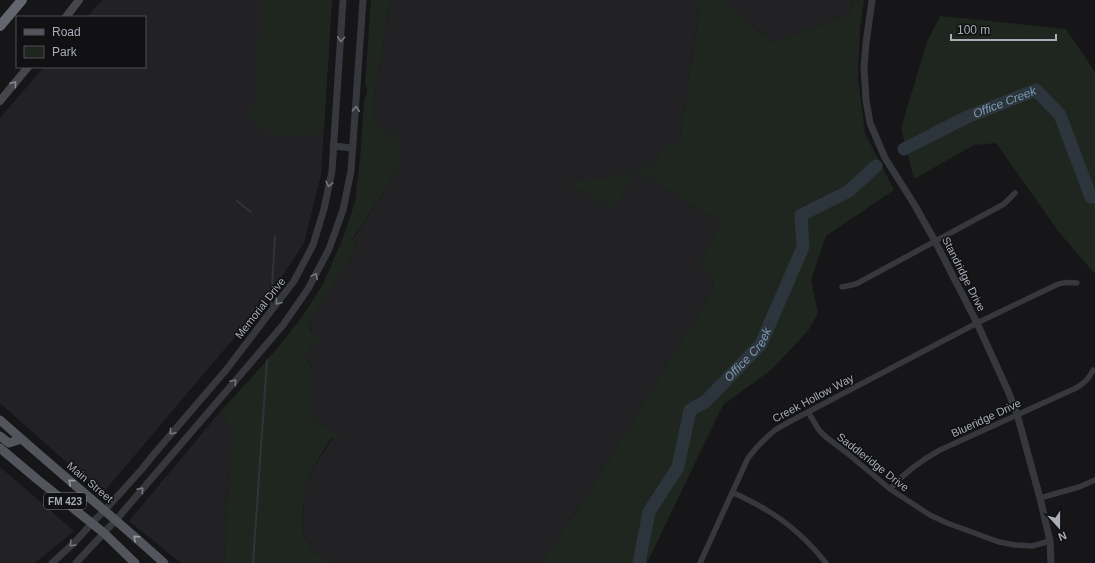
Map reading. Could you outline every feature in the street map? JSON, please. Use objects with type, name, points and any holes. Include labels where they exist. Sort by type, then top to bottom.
[{"type":"highway","points":[[0,26],[21,2]]},
{"type":"main road","points":[[67,16],[79,0]]},
{"type":"main road","points":[[0,101],[27,68]]},
{"type":"main road","name":"Main Street","points":[[0,420],[164,563]]},
{"type":"main road","points":[[0,436],[9,443],[21,439]]},
{"type":"main road","name":"FM 423","points":[[0,448],[104,533],[135,563]]},
{"type":"street","name":"Memorial Drive","points":[[52,563],[105,510],[142,469],[226,370],[294,281],[313,245],[324,209],[332,171],[343,0]]},
{"type":"street","points":[[76,563],[116,520],[283,325],[308,289],[329,249],[343,210],[350,171],[353,148],[363,0]]},
{"type":"street","name":"Standridge Drive","points":[[872,0],[864,68],[866,100],[870,123],[885,158],[935,241],[999,369],[1017,414],[1040,498],[1050,541],[1051,563]]},
{"type":"street","points":[[333,146],[353,148]]},
{"type":"street","points":[[842,287],[856,284],[1004,204],[1015,193]]},
{"type":"street","name":"Creek Hollow Way","points":[[700,563],[748,458],[775,430],[977,323],[1056,284],[1063,282],[1077,283]]},
{"type":"street","name":"Blueridge Drive","points":[[890,489],[911,468],[925,458],[1017,414],[1076,388],[1085,382],[1093,370]]},
{"type":"street","points":[[198,402],[209,412]]},
{"type":"street","name":"Saddleridge Drive","points":[[808,412],[819,430],[826,437],[890,489],[908,502],[938,519],[999,542],[1032,546],[1050,541]]},
{"type":"street","points":[[1040,498],[1079,487],[1095,480]]},
{"type":"street","points":[[732,492],[768,510],[801,535],[826,563]]},
{"type":"shaded area","points":[[102,0],[332,0],[321,175],[304,243],[267,299],[102,494],[0,403],[0,118],[43,68],[146,68],[146,16],[88,16]]},
{"type":"shaded area","points":[[390,0],[686,0],[700,3],[679,146],[660,156],[656,161],[648,166],[606,178],[572,180],[572,185],[613,210],[638,172],[722,223],[699,262],[701,269],[712,278],[714,283],[713,290],[577,511],[568,522],[542,563],[330,563],[309,550],[312,545],[307,541],[303,533],[304,497],[306,491],[304,483],[332,439],[336,442],[326,427],[317,421],[310,406],[313,372],[308,360],[304,356],[311,346],[314,346],[318,339],[312,334],[310,322],[358,245],[352,241],[399,168],[391,133],[385,130],[377,122],[374,117],[373,108]]},
{"type":"shaded area","points":[[722,0],[853,0],[850,14],[770,43],[768,38]]},
{"type":"shaded area","points":[[220,412],[231,426],[224,563],[181,563],[129,521]]},
{"type":"shaded area","points":[[0,467],[74,531],[35,563],[0,563]]},
{"type":"green space","points":[[262,0],[332,0],[324,128],[316,134],[284,137],[273,135],[259,126],[250,117],[255,101]]},
{"type":"green space","points":[[371,0],[390,0],[373,108],[374,117],[377,122],[385,130],[391,133],[400,144],[399,168],[352,240],[358,245],[310,322],[310,329],[312,333],[320,341],[317,345],[311,346],[304,356],[311,366],[313,376],[311,400],[312,413],[318,422],[333,431],[339,437],[336,442],[331,438],[304,483],[309,486],[304,503],[302,522],[303,533],[307,541],[312,545],[309,550],[330,563],[224,563],[231,426],[220,412],[280,345],[301,318],[322,286],[343,238],[355,202],[360,159],[364,99],[367,92],[365,85]]},
{"type":"green space","points":[[686,0],[722,0],[768,38],[770,43],[850,14],[853,0],[864,0],[860,30],[858,77],[865,133],[894,190],[826,236],[811,280],[818,313],[808,331],[771,370],[723,405],[647,563],[542,563],[568,522],[577,511],[713,290],[713,280],[701,268],[699,262],[722,223],[638,172],[613,210],[572,185],[571,180],[606,178],[648,166],[656,161],[660,156],[663,144],[679,146],[700,4]]},
{"type":"green space","points":[[940,16],[1066,29],[1095,72],[1095,274],[1058,231],[996,143],[974,145],[914,179],[901,128],[927,42]]},
{"type":"waterway","name":"Office Creek","points":[[904,149],[967,117],[1036,90],[1060,115],[1091,197],[1095,197]]},
{"type":"waterway","name":"Office Creek","points":[[639,563],[649,512],[678,467],[690,410],[705,402],[761,344],[803,247],[801,215],[849,191],[876,166]]},
{"type":"waterway","points":[[237,201],[251,212]]},
{"type":"waterway","points":[[271,305],[275,236]]},
{"type":"waterway","points":[[253,563],[267,360]]}]
